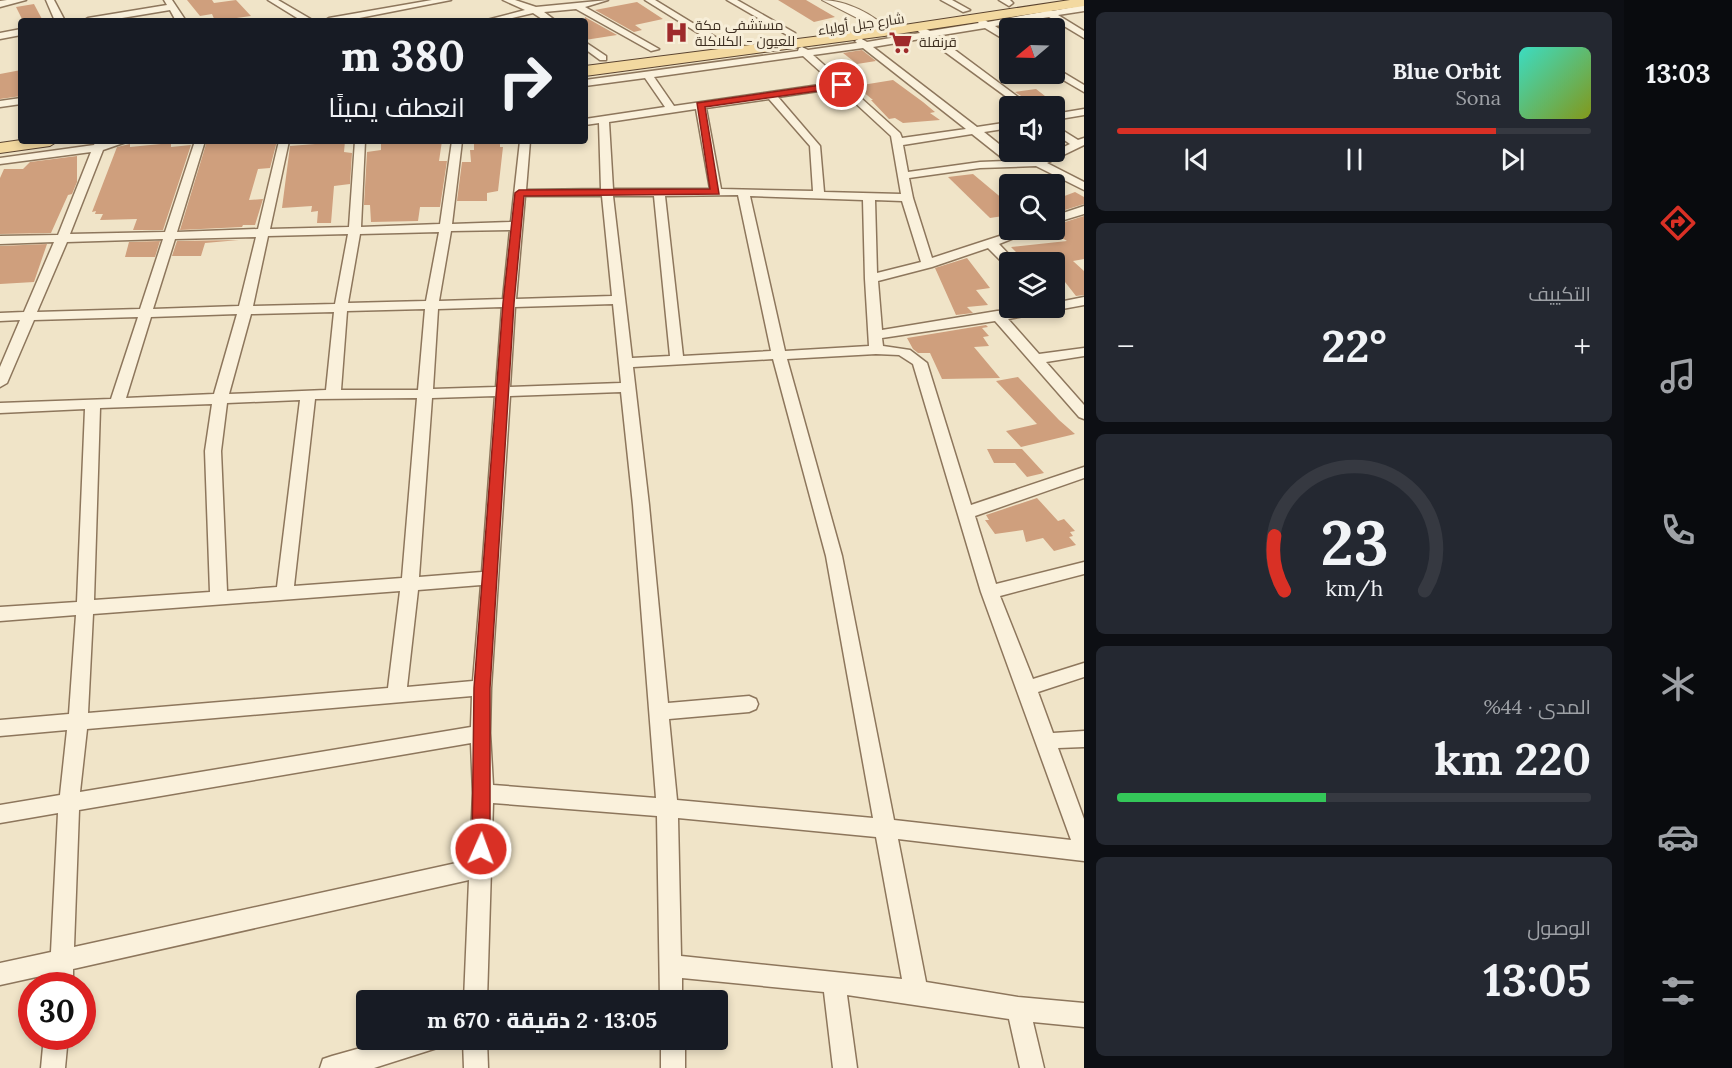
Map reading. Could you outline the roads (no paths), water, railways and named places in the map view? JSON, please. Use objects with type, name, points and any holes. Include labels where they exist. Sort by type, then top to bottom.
[{"type":"main road","name":"شارع جبل أولياء","points":[[663,61],[717,41],[853,36],[878,27],[923,31],[976,17],[1006,2],[1029,0]]},
{"type":"main road","name":"شارع جبل أولياء","points":[[588,71],[746,50],[792,39],[878,27],[1045,11],[1084,2]]},
{"type":"main road","name":"شارع جبل أولياء","points":[[588,61],[613,68]]},
{"type":"main road","points":[[5,150],[35,144]]},
{"type":"street","points":[[1,2],[22,0]]},
{"type":"street","points":[[50,0],[59,18]]},
{"type":"street","points":[[272,0],[304,18]]},
{"type":"street","points":[[389,0],[403,12]]},
{"type":"street","points":[[354,18],[403,12],[447,0]]},
{"type":"street","points":[[507,0],[535,10],[547,18]]},
{"type":"street","points":[[501,18],[535,10],[578,6],[600,0]]},
{"type":"street","points":[[649,0],[717,41]]},
{"type":"street","points":[[731,0],[792,39],[806,54],[892,128],[899,142],[907,198],[928,264]]},
{"type":"street","points":[[828,0],[878,27]]},
{"type":"street","points":[[945,0],[999,33]]},
{"type":"street","points":[[102,18],[170,3],[179,18]]},
{"type":"street","points":[[578,6],[663,61],[758,61],[866,45],[923,31],[1011,96]]},
{"type":"street","points":[[1045,11],[1084,8]]},
{"type":"street","points":[[1045,11],[1084,35]]},
{"type":"street","points":[[0,36],[18,33]]},
{"type":"street","points":[[853,36],[999,149]]},
{"type":"street","points":[[588,47],[613,68],[648,75],[671,109]]},
{"type":"street","points":[[746,50],[758,61]]},
{"type":"street","points":[[648,75],[663,61]]},
{"type":"street","points":[[588,81],[613,68]]},
{"type":"street","points":[[1065,77],[1084,89]]},
{"type":"street","points":[[588,122],[842,85]]},
{"type":"street","points":[[771,95],[815,146],[819,195]]},
{"type":"street","points":[[0,104],[18,101]]},
{"type":"street","points":[[700,105],[716,192]]},
{"type":"street","points":[[1065,115],[1084,112]]},
{"type":"street","points":[[604,120],[607,193],[641,505],[667,806],[672,990]]},
{"type":"street","points":[[899,142],[999,126]]},
{"type":"street","points":[[1065,134],[1080,142]]},
{"type":"street","points":[[1038,163],[1080,142]]},
{"type":"street","points":[[0,383],[100,144],[5,150]]},
{"type":"street","points":[[117,403],[199,144]]},
{"type":"street","points":[[219,599],[213,451],[220,399],[245,310],[283,144]]},
{"type":"street","points":[[333,394],[341,308],[355,230],[360,144]]},
{"type":"street","points":[[397,695],[410,583],[432,306],[446,228],[457,144]]},
{"type":"street","points":[[476,990],[483,794],[480,733],[482,688],[515,226],[525,144]]},
{"type":"street","points":[[903,176],[947,168],[1015,162],[1038,163],[1084,187]]},
{"type":"street","points":[[744,192],[779,356],[834,556],[916,992]]},
{"type":"street","points":[[519,193],[744,192],[907,198]]},
{"type":"street","points":[[659,193],[677,361]]},
{"type":"street","points":[[869,196],[876,350]]},
{"type":"street","points":[[1065,217],[1084,210]]},
{"type":"street","points":[[1070,215],[1084,224]]},
{"type":"street","points":[[0,240],[515,226]]},
{"type":"street","points":[[871,279],[928,264],[1000,240]]},
{"type":"street","points":[[991,243],[1000,252]]},
{"type":"street","points":[[0,317],[618,300]]},
{"type":"street","points":[[1065,304],[1084,301]]},
{"type":"street","points":[[996,315],[1084,414]]},
{"type":"street","points":[[876,335],[999,315]]},
{"type":"street","points":[[483,794],[667,806],[886,827],[1084,850],[1027,688],[990,592],[920,363],[912,354],[898,350],[876,350],[624,363]]},
{"type":"street","points":[[1035,358],[1084,352]]},
{"type":"street","points":[[0,408],[333,394],[425,394],[628,387]]},
{"type":"street","points":[[285,592],[308,395]]},
{"type":"street","points":[[63,972],[69,801],[78,722],[85,608],[93,404]]},
{"type":"street","points":[[965,513],[1084,472]]},
{"type":"street","points":[[990,592],[1084,568]]},
{"type":"street","points":[[0,614],[491,578]]},
{"type":"street","points":[[1027,688],[1084,670]]},
{"type":"street","points":[[0,728],[482,688]]},
{"type":"street","points":[[659,712],[748,704]]},
{"type":"street","points":[[0,813],[480,733]]},
{"type":"street","points":[[1046,741],[1084,739]]},
{"type":"street","points":[[0,974],[480,868]]},
{"type":"street","points":[[671,966],[834,981],[1018,1009],[1084,1015]]},
{"type":"street","points":[[834,981],[845,1068]]},
{"type":"street","points":[[1018,1009],[1032,1068]]},
{"type":"street","points":[[52,1068],[54,1050]]},
{"type":"street","points":[[332,1068],[394,1050]]},
{"type":"street","points":[[476,1050],[476,1068]]},
{"type":"street","points":[[672,1050],[673,1068]]},
{"type":"place","name":"مستشفى مكة للعيون - الكلاكلة","points":[[677,33]]},
{"type":"place","name":"قرنفلة","points":[[901,42]]}]
